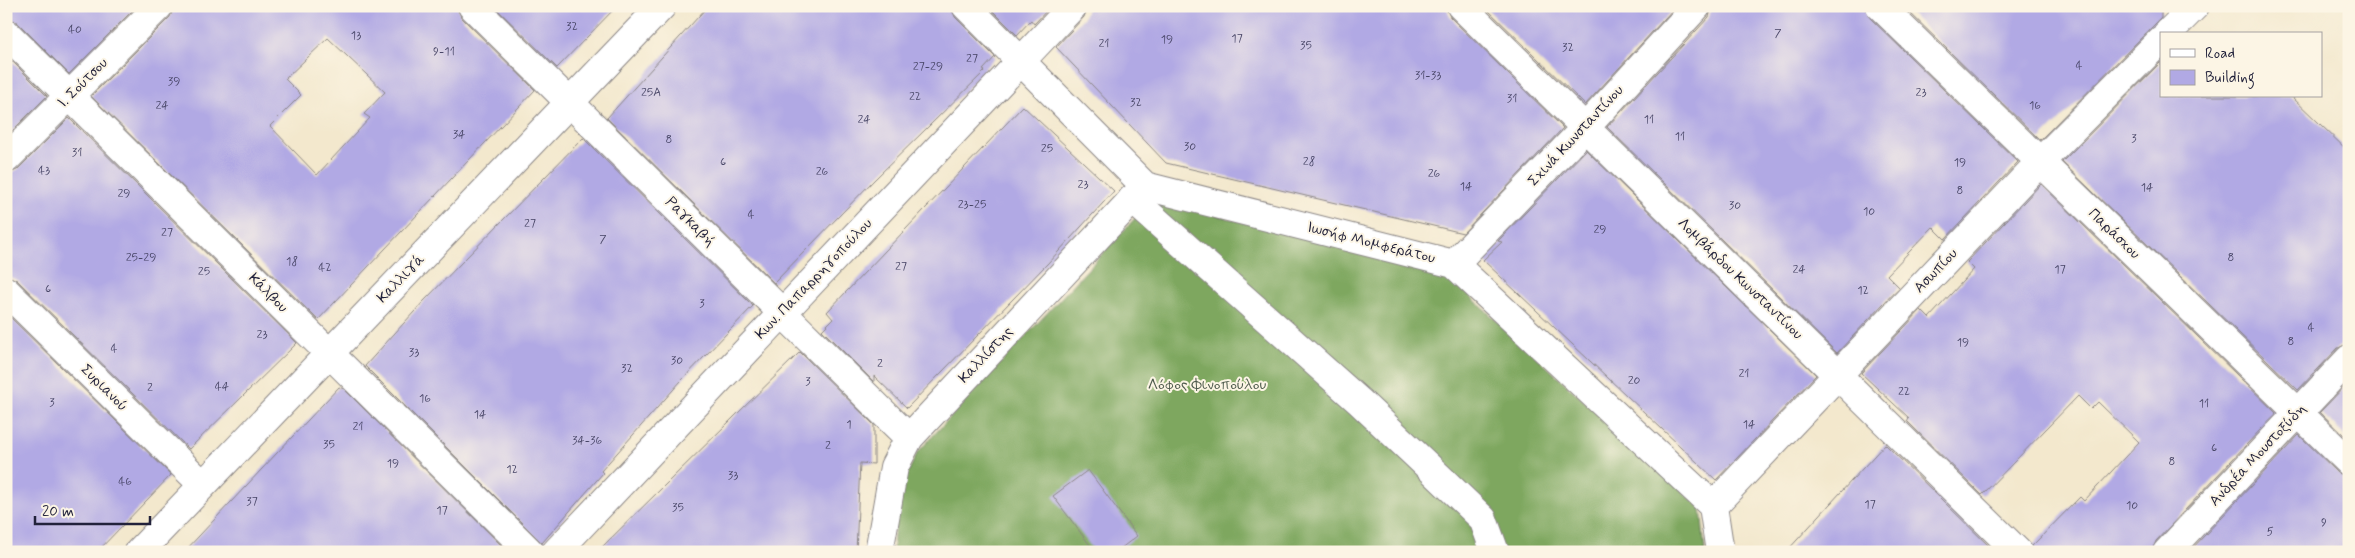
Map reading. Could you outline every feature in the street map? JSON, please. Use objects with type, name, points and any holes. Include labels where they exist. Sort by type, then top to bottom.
[{"type":"street","name":"Ι. Σούτσου","points":[[6,159],[159,6]]},
{"type":"street","name":"Ραγκαβή","points":[[472,6],[909,438]]},
{"type":"street","name":"Καλλιγά","points":[[139,552],[662,6]]},
{"type":"street","points":[[966,6],[1021,61],[1138,192],[1483,519],[1494,552]]},
{"type":"street","name":"Κων. Παπαρρηγοπούλου","points":[[556,552],[1073,6]]},
{"type":"street","name":"Λομβάρδου Κωνσταντίνου","points":[[1461,6],[2018,552]]},
{"type":"street","name":"Σχινά Κωνσταντίνου","points":[[1454,264],[1585,128],[1697,6]]},
{"type":"street","name":"Παράσχου","points":[[1880,6],[2349,462]]},
{"type":"street","points":[[2170,32],[2195,6]]},
{"type":"street","name":"Κάλβου","points":[[6,33],[530,552]]},
{"type":"street","name":"Ασωπίου","points":[[1714,506],[2040,162],[2160,41]]},
{"type":"street","name":"Ιωσήφ Μομφεράτου","points":[[1138,192],[1454,264],[1714,506]]},
{"type":"street","name":"Καλλίστης","points":[[882,549],[894,468],[909,438],[1138,192]]},
{"type":"street","name":"Συριανού","points":[[6,291],[203,485]]},
{"type":"street","name":"Ανδρέα Μουστοξύδη","points":[[2167,552],[2349,359]]},
{"type":"street","points":[[1714,506],[1720,552]]},
{"type":"green space","name":"Λόφος Φινοπούλου","points":[[1153,199],[1446,274],[1701,508],[1705,552],[893,552],[896,499],[917,453]]},
{"type":"building","points":[[6,6],[137,6],[69,74],[17,22],[6,18]]},
{"type":"building","points":[[174,6],[457,6],[461,17],[535,90],[318,320],[91,96],[170,17]],"holes":[[[328,38],[385,92],[364,114],[370,118],[317,175],[270,126],[301,95],[285,79]]]},
{"type":"building","points":[[494,6],[617,6],[557,68]]},
{"type":"building","points":[[708,6],[951,6],[955,17],[995,57],[983,70],[985,71],[874,180],[774,283],[607,118]]},
{"type":"building","points":[[988,6],[1051,6],[1034,24],[1031,20],[1017,35]]},
{"type":"building","points":[[1088,6],[1446,6],[1450,17],[1563,128],[1463,233],[1166,163],[1056,47],[1084,17]]},
{"type":"building","points":[[1484,6],[1676,6],[1585,105]]},
{"type":"building","points":[[1712,6],[1865,6],[1869,17],[2018,162],[1945,239],[1933,227],[1887,275],[1899,287],[1837,353],[1607,127],[1709,17]]},
{"type":"building","points":[[1903,6],[2161,6],[2161,18],[2040,140]]},
{"type":"building","points":[[6,55],[47,96],[6,137]]},
{"type":"building","points":[[2160,63],[2160,98],[2293,98],[2349,152],[2349,344],[2338,348],[2298,390],[2062,162]]},
{"type":"building","points":[[1023,106],[1114,191],[1048,263],[907,408],[874,376],[874,382],[822,330],[833,319],[827,312]]},
{"type":"building","points":[[69,118],[297,343],[189,449],[17,280],[6,276],[6,174],[17,170]]},
{"type":"building","points":[[583,138],[753,306],[681,381],[601,471],[603,473],[542,543],[365,366],[424,301]]},
{"type":"building","points":[[1586,150],[1816,375],[1716,480],[1483,260],[1502,242],[1498,241]]},
{"type":"building","points":[[2041,184],[2276,413],[2156,541],[2152,552],[2033,552],[2032,546],[2080,497],[2084,501],[2139,442],[2098,402],[2091,409],[2078,396],[1982,495],[1907,421],[1909,418],[1861,373],[1921,310],[1929,318],[1974,269],[1967,262]]},
{"type":"building","points":[[6,313],[171,475],[97,552],[6,552]]},
{"type":"building","points":[[800,352],[874,425],[874,464],[860,463],[856,552],[597,552]]},
{"type":"building","points":[[2349,382],[2349,440],[2320,412]]},
{"type":"building","points":[[339,387],[344,389],[508,552],[184,552]]},
{"type":"building","points":[[2299,435],[2338,473],[2349,477],[2349,552],[2189,552]]},
{"type":"building","points":[[1885,444],[1995,552],[1786,552]]},
{"type":"building","points":[[1088,470],[1137,536],[1116,552],[1095,552],[1053,496]]}]
